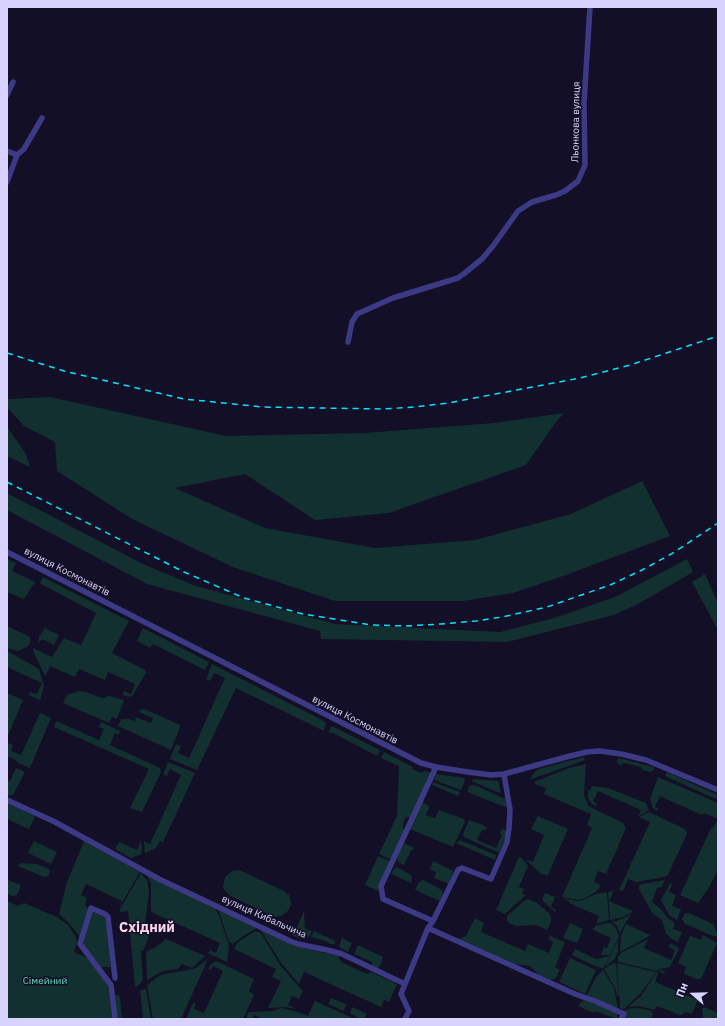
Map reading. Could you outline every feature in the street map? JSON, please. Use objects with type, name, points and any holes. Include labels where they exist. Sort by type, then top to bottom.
[{"type":"street","name":"Льонкова вулиця","points":[[348,342],[352,322],[357,314],[393,298],[458,278],[482,259],[518,211],[532,202],[565,191],[578,181],[585,165],[584,103],[590,7]]},
{"type":"street","points":[[7,95],[13,82]]},
{"type":"street","points":[[7,182],[17,155],[24,149],[42,118]]},
{"type":"street","points":[[7,152],[17,155]]},
{"type":"street","name":"вулиця Космонавтів","points":[[7,552],[415,760],[436,767],[491,775],[504,774],[587,752],[621,754],[653,763],[718,790]]},
{"type":"street","points":[[433,921],[383,899],[381,886],[393,863],[436,767]]},
{"type":"street","points":[[405,1019],[409,1011],[401,994],[428,928],[433,921],[458,870],[462,868],[491,879],[507,842],[510,810],[504,774]]},
{"type":"street","name":"вулиця Кибальчича","points":[[7,800],[61,825],[159,879],[290,941],[342,954],[405,984]]},
{"type":"street","points":[[115,978],[109,920],[105,914],[91,908],[80,944],[111,985],[115,1019]]},
{"type":"street","points":[[428,928],[575,994],[595,1001],[623,1016]]},
{"type":"green space","points":[[50,397],[226,436],[365,433],[494,423],[564,413],[553,426],[526,465],[389,513],[315,520],[245,474],[175,488],[265,528],[375,548],[475,540],[571,514],[642,481],[670,536],[513,593],[463,601],[335,601],[233,567],[132,519],[57,471],[55,442],[24,426],[7,407],[7,399]]},
{"type":"green space","points":[[7,427],[26,454],[30,467],[7,456]]},
{"type":"green space","points":[[7,493],[145,565],[196,586],[335,624],[500,632],[554,618],[615,597],[687,559],[693,572],[638,604],[614,615],[507,642],[321,639],[320,631],[147,584],[7,510]]},
{"type":"green space","points":[[7,559],[16,563],[12,571],[35,582],[24,599],[7,592]]},
{"type":"green space","points":[[705,574],[718,603],[718,630],[692,582]]},
{"type":"green space","points":[[43,577],[129,621],[112,653],[145,670],[146,673],[133,695],[130,697],[122,695],[124,691],[131,694],[135,684],[108,672],[105,680],[79,669],[75,677],[50,666],[45,676],[33,648],[52,657],[64,638],[81,645],[96,613],[41,584],[40,583]]},
{"type":"green space","points":[[7,626],[30,637],[30,643],[28,646],[18,651],[7,648]]},
{"type":"green space","points":[[45,628],[59,635],[54,645],[42,639],[40,642],[39,641],[39,637]]},
{"type":"green space","points":[[143,628],[209,662],[205,670],[153,644],[150,648],[137,641]]},
{"type":"green space","points":[[7,651],[39,669],[44,686],[40,700],[29,695],[30,692],[37,694],[42,683],[7,667]]},
{"type":"green space","points":[[212,664],[322,720],[326,723],[324,731],[236,688],[197,770],[170,759],[176,744],[181,746],[178,753],[189,758],[225,678],[214,673],[210,681],[206,679]]},
{"type":"green space","points":[[80,691],[102,698],[109,696],[124,700],[117,719],[112,717],[109,723],[63,703],[67,695]]},
{"type":"green space","points":[[7,693],[23,700],[7,738]]},
{"type":"green space","points":[[142,709],[180,725],[171,750],[118,726],[121,719],[135,721],[136,717],[151,723],[153,718],[139,712]]},
{"type":"green space","points":[[40,713],[51,718],[30,768],[7,756],[7,747],[8,743],[13,745],[11,751],[21,755]]},
{"type":"green space","points":[[56,721],[99,740],[104,729],[99,727],[101,722],[120,731],[119,735],[115,733],[110,745],[160,768],[161,772],[142,812],[130,808],[149,769],[54,727]]},
{"type":"green space","points":[[332,726],[380,750],[377,756],[333,733],[328,732]]},
{"type":"green space","points":[[384,752],[413,767],[412,769],[421,773],[425,771],[431,773],[411,818],[405,818],[403,824],[404,834],[392,860],[379,854],[397,816],[399,766],[381,758]]},
{"type":"green space","points":[[584,757],[585,760],[529,780],[536,771],[542,768]]},
{"type":"green space","points":[[618,758],[654,767],[654,770],[651,772],[642,770],[641,767],[624,763],[620,765],[617,762]]},
{"type":"green space","points":[[168,762],[195,773],[163,842],[160,841],[156,848],[145,853],[144,841],[150,844],[181,775],[170,769],[167,776],[163,775]]},
{"type":"green space","points":[[586,764],[584,794],[588,806],[623,823],[626,828],[606,874],[598,871],[594,882],[601,885],[596,892],[578,900],[562,897],[592,828],[587,825],[591,814],[544,794],[546,788],[535,784],[534,782],[569,768]]},
{"type":"green space","points":[[16,768],[25,772],[13,795],[7,796],[7,780],[10,781]]},
{"type":"green space","points":[[667,772],[718,795],[718,800],[665,776]]},
{"type":"green space","points":[[436,774],[464,778],[465,780],[461,790],[434,780]]},
{"type":"green space","points":[[658,777],[718,803],[718,819],[704,813],[702,815],[660,796],[655,807],[658,808],[657,811],[653,808],[650,799]]},
{"type":"green space","points":[[473,779],[498,781],[501,792],[499,793],[474,782],[472,781]]},
{"type":"green space","points":[[433,782],[460,792],[458,796],[432,785]]},
{"type":"green space","points":[[470,785],[477,786],[505,799],[507,806],[505,807],[467,792]]},
{"type":"green space","points":[[592,786],[608,788],[646,803],[649,810],[638,817],[641,810],[598,791],[593,801],[597,804],[596,806],[592,804],[588,798],[588,790],[590,791]]},
{"type":"green space","points":[[422,802],[429,806],[426,815],[435,818],[439,810],[464,819],[465,822],[453,847],[410,829]]},
{"type":"green space","points":[[7,803],[35,816],[29,829],[7,819]]},
{"type":"green space","points":[[649,812],[685,829],[687,832],[686,836],[668,875],[637,882],[628,879],[623,891],[619,890],[650,822],[639,817]]},
{"type":"green space","points":[[538,816],[568,829],[548,875],[541,874],[525,859],[533,862],[544,835],[531,829]]},
{"type":"green space","points":[[469,820],[487,828],[482,830],[477,840],[496,848],[502,835],[500,833],[502,828],[505,830],[507,834],[499,852],[464,837],[463,834]]},
{"type":"green space","points":[[716,822],[718,822],[718,869],[710,886],[698,903],[680,895],[711,828],[713,828]]},
{"type":"green space","points":[[141,840],[142,854],[131,858],[115,849],[119,842],[137,850]]},
{"type":"green space","points":[[460,840],[496,855],[495,860],[456,843]]},
{"type":"green space","points":[[34,841],[57,852],[51,864],[28,853]]},
{"type":"green space","points":[[84,841],[140,872],[119,908],[122,901],[86,884],[81,895],[87,898],[85,905],[89,909],[79,936],[68,922],[59,914],[67,882]]},
{"type":"green space","points":[[403,843],[415,848],[411,851],[404,865],[398,862],[397,858]]},
{"type":"green space","points":[[378,856],[391,862],[378,891],[365,885]]},
{"type":"green space","points":[[519,857],[522,858],[528,866],[519,887],[524,889],[522,894],[526,895],[505,914],[496,910]]},
{"type":"green space","points":[[433,861],[453,871],[449,884],[434,878],[436,872],[430,869]]},
{"type":"green space","points":[[22,863],[37,864],[49,869],[50,872],[48,876],[44,877],[18,866]]},
{"type":"green space","points":[[397,867],[411,875],[411,883],[391,874]]},
{"type":"green space","points":[[239,870],[284,891],[290,896],[291,905],[287,912],[281,916],[274,917],[229,895],[223,888],[225,877],[232,871]]},
{"type":"green space","points":[[141,873],[147,880],[149,891],[145,925],[152,929],[143,951],[141,951],[143,980],[138,986],[135,987],[128,911],[120,912],[120,909]]},
{"type":"green space","points":[[146,874],[215,908],[228,942],[229,948],[227,962],[208,953],[210,950],[216,953],[220,943],[151,912],[151,883]]},
{"type":"green space","points":[[8,880],[21,885],[17,895],[12,896],[7,894]]},
{"type":"green space","points":[[423,880],[442,890],[443,893],[440,901],[415,890],[419,882]]},
{"type":"green space","points":[[665,880],[662,887],[657,888],[652,902],[662,910],[667,918],[675,923],[673,929],[682,932],[678,942],[666,934],[662,920],[652,913],[639,889],[639,886],[642,884]]},
{"type":"green space","points":[[670,883],[672,884],[669,892],[676,895],[672,906],[681,909],[677,920],[669,915],[661,900]]},
{"type":"green space","points":[[614,891],[609,901],[633,911],[623,917],[610,920],[608,892]]},
{"type":"green space","points":[[607,892],[609,920],[596,924],[599,916],[569,903],[569,901],[563,898],[580,901],[596,894]]},
{"type":"green space","points":[[545,893],[555,897],[551,907],[556,910],[555,912],[542,900]]},
{"type":"green space","points":[[528,899],[537,903],[550,914],[551,922],[547,930],[536,925],[517,926],[507,921],[507,916]]},
{"type":"green space","name":"Сімейний","points":[[7,901],[18,906],[24,903],[57,917],[68,925],[75,935],[77,942],[74,952],[88,958],[109,987],[112,1019],[7,1019]]},
{"type":"green space","points":[[218,909],[257,928],[233,944],[229,942]]},
{"type":"green space","points":[[91,911],[103,916],[107,921],[111,967],[100,967],[84,946],[83,940]]},
{"type":"green space","points":[[304,911],[305,929],[312,931],[309,937],[300,934],[298,938],[293,936]]},
{"type":"green space","points":[[685,913],[689,913],[713,924],[717,936],[713,936],[685,924],[682,919]]},
{"type":"green space","points":[[631,915],[620,934],[617,926],[611,921],[616,921]]},
{"type":"green space","points":[[475,918],[484,923],[481,932],[525,951],[528,944],[549,953],[553,942],[548,939],[550,936],[565,942],[555,967],[560,970],[555,979],[550,980],[540,976],[530,966],[515,964],[458,939],[466,936]]},
{"type":"green space","points":[[570,923],[583,929],[577,943],[563,938]]},
{"type":"green space","points":[[611,923],[616,928],[619,936],[610,955],[601,955],[604,947],[607,948],[611,938],[593,930],[595,926]]},
{"type":"green space","points":[[626,924],[650,935],[620,952],[621,936]]},
{"type":"green space","points":[[260,929],[299,947],[338,956],[341,962],[367,974],[371,972],[397,984],[389,1002],[384,1000],[381,1007],[304,972],[299,984],[281,963]]},
{"type":"green space","points":[[255,931],[261,933],[280,965],[303,991],[299,999],[292,996],[288,1005],[297,1009],[284,1007],[268,1008],[281,981],[272,977],[276,969],[234,949],[237,943]]},
{"type":"green space","points":[[314,931],[335,941],[335,944],[311,937]]},
{"type":"green space","points":[[703,935],[717,943],[701,979],[697,979],[684,974],[686,967],[678,963],[690,936],[701,940]]},
{"type":"green space","points":[[342,938],[352,943],[348,952],[339,947]]},
{"type":"green space","points":[[166,939],[205,956],[192,968],[182,964],[178,969],[163,971],[147,980],[146,952],[156,947]]},
{"type":"green space","points":[[648,939],[644,948],[671,960],[675,950],[669,947],[670,943],[679,948],[670,967],[657,971],[618,962],[618,957],[621,953]]},
{"type":"green space","points":[[618,940],[618,951],[615,959],[604,968]]},
{"type":"green space","points":[[358,945],[383,957],[380,966],[377,968],[372,966],[372,962],[354,954]]},
{"type":"green space","points":[[575,949],[596,959],[610,956],[603,968],[597,967],[572,955]]},
{"type":"green space","points":[[570,958],[596,970],[585,994],[559,982]]},
{"type":"green space","points":[[208,959],[181,1019],[153,1019],[147,985],[159,976],[194,969]]},
{"type":"green space","points":[[216,961],[254,979],[249,991],[254,995],[243,1019],[186,1019],[193,1003],[196,1004],[194,1009],[204,1013],[223,971],[213,966],[211,970],[208,969],[211,964]]},
{"type":"green space","points":[[616,963],[619,996],[617,996],[615,988],[604,969]]},
{"type":"green space","points":[[617,963],[656,972],[641,993],[624,1009],[620,1008]]},
{"type":"green space","points":[[603,970],[614,988],[618,1009],[587,995],[596,977]]},
{"type":"green space","points":[[660,970],[665,971],[664,974],[659,971],[655,982],[698,1000],[692,1014],[685,1012],[680,1015],[657,1006],[655,1010],[639,1006],[628,1007],[641,996],[656,973]]},
{"type":"green space","points":[[146,989],[151,1019],[143,1019],[140,990]]},
{"type":"green space","points":[[116,995],[119,995],[120,998],[122,1019],[117,1019]]},
{"type":"green space","points":[[331,998],[346,1004],[344,1011],[328,1004]]},
{"type":"green space","points":[[584,999],[617,1013],[617,1019],[595,1011],[594,1013],[578,1006]]},
{"type":"green space","points":[[315,1001],[355,1019],[263,1019],[254,1015],[252,1019],[246,1019],[249,1012],[272,1011],[281,1008],[308,1016]]},
{"type":"green space","points":[[352,1007],[367,1014],[364,1019],[360,1019],[350,1013]]},
{"type":"green space","points":[[704,1007],[718,1013],[718,1019],[706,1019],[703,1017],[702,1009]]},
{"type":"green space","points":[[634,1008],[651,1011],[653,1014],[651,1019],[622,1019],[625,1010]]},
{"type":"railway","points":[[7,353],[64,371],[184,399],[263,407],[383,409],[448,403],[580,378],[630,365],[718,336]]},
{"type":"railway","points":[[7,482],[184,572],[244,598],[303,614],[371,625],[406,626],[476,621],[547,607],[610,585],[642,570],[673,553],[718,523]]},
{"type":"district","name":"Східний","points":[[147,928]]}]
